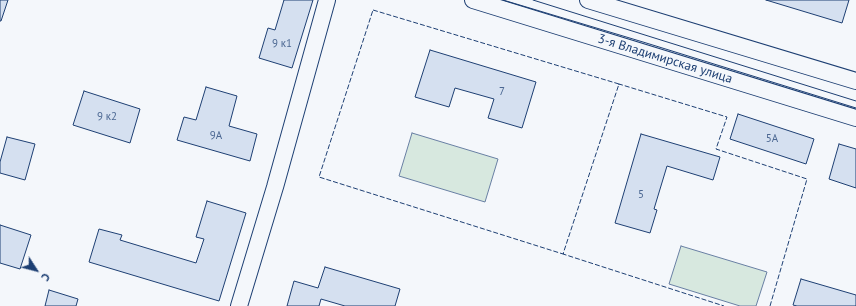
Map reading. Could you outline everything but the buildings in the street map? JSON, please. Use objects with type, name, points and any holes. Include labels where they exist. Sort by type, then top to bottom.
[{"type":"street","points":[[239,306],[275,187],[327,0]]},
{"type":"street","name":"3-я Владимирская улица","points":[[473,0],[856,118]]},
{"type":"street","points":[[588,0],[856,81]]},
{"type":"shaded area","points":[[412,133],[498,159],[485,202],[399,176]]},
{"type":"shaded area","points":[[681,246],[767,272],[756,306],[740,306],[669,284]]},
{"type":"tram line","points":[[503,0],[856,108]]},
{"type":"tram line","points":[[533,0],[856,101]]},
{"type":"fence","points":[[373,10],[619,84],[563,254],[319,177],[373,10]]},
{"type":"fence","points":[[619,85],[727,117],[716,149],[807,179],[770,306]]},
{"type":"fence","points":[[564,253],[563,254],[724,306]]}]
